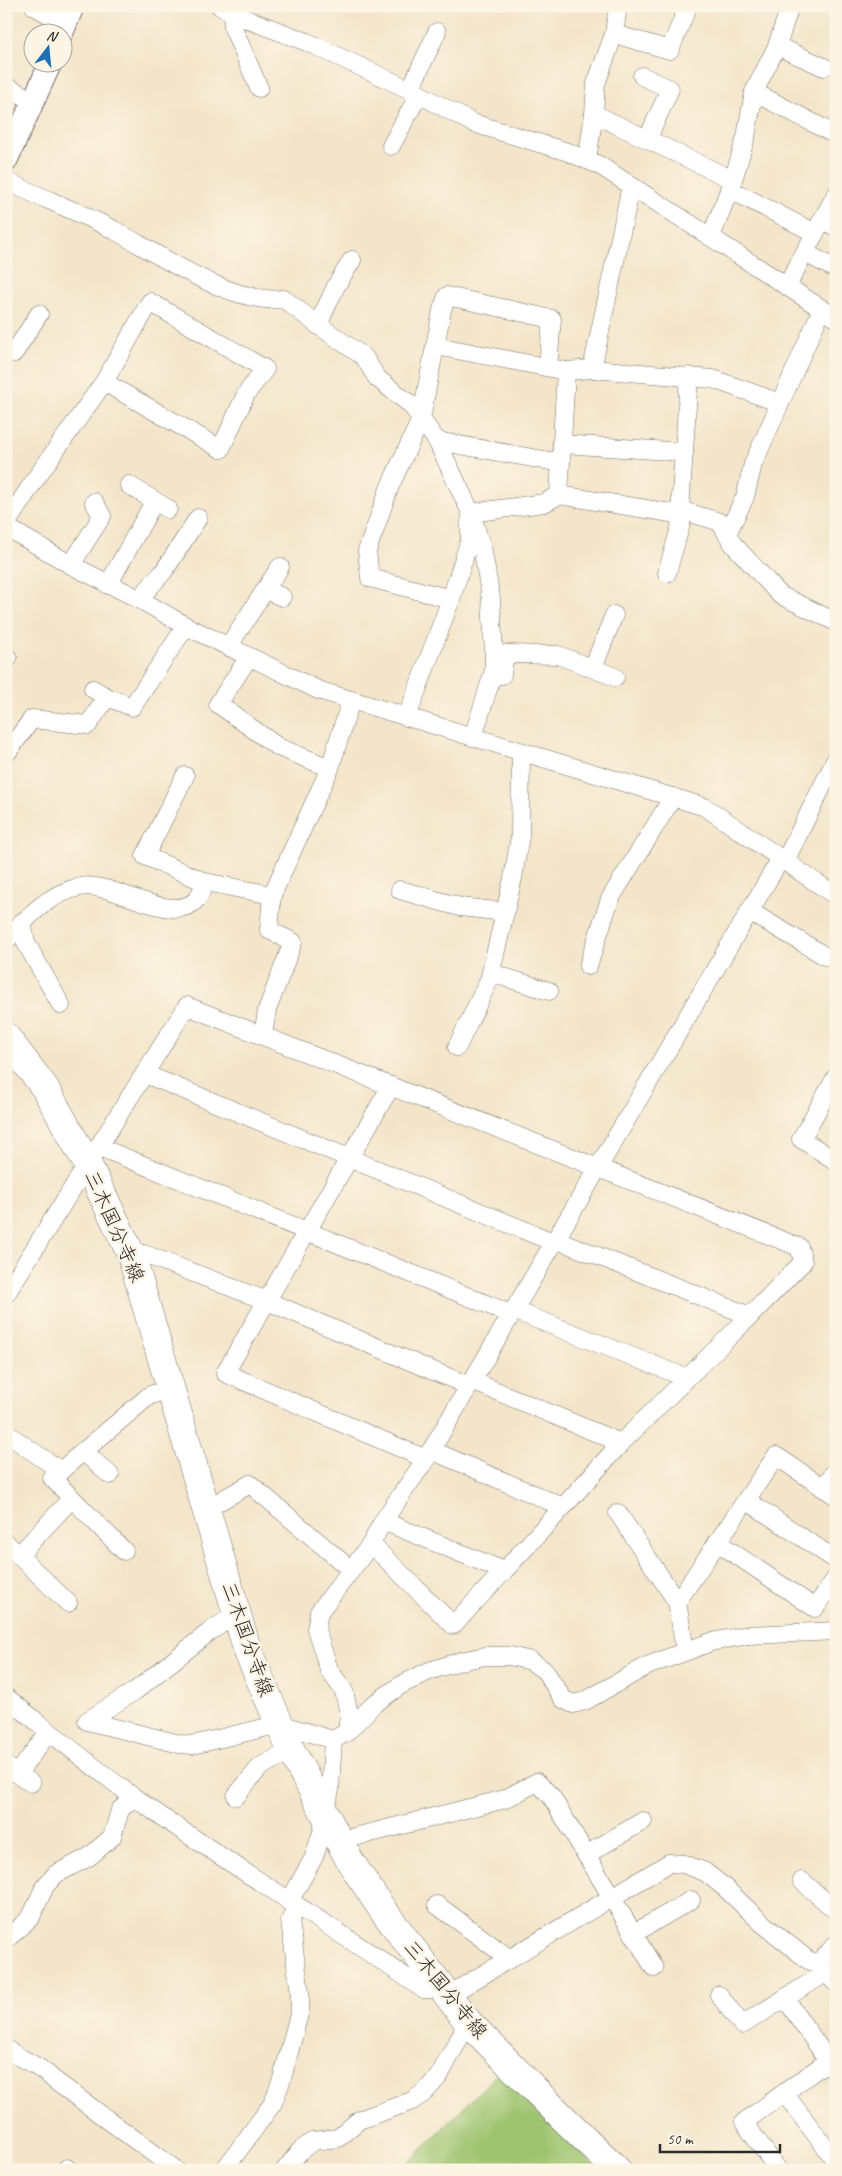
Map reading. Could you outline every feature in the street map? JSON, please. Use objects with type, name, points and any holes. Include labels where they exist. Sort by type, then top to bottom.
[{"type":"main road","name":"三木国分寺線","points":[[6,1037],[94,1156],[132,1254],[248,1652],[291,1750],[339,1841],[382,1909],[468,2022],[617,2170]]},
{"type":"street","points":[[34,6],[67,21]]},
{"type":"street","points":[[587,160],[594,114],[596,84],[614,34],[618,6]]},
{"type":"street","points":[[614,34],[670,50],[688,6]]},
{"type":"street","points":[[711,237],[731,185],[746,137],[754,92],[778,46],[790,6]]},
{"type":"street","points":[[227,10],[259,88]]},
{"type":"street","points":[[227,10],[307,42],[415,92],[473,123],[568,152],[599,166],[829,314],[780,403],[753,464],[745,497],[727,534]]},
{"type":"street","points":[[391,146],[415,92],[436,32]]},
{"type":"street","points":[[778,46],[824,67]]},
{"type":"street","points":[[6,161],[11,135],[34,101],[47,72]]},
{"type":"street","points":[[642,76],[670,89],[648,138]]},
{"type":"street","points":[[6,86],[34,101]]},
{"type":"street","points":[[754,92],[836,135]]},
{"type":"street","points":[[594,114],[648,138],[731,185],[824,227]]},
{"type":"street","points":[[6,181],[113,230],[160,257],[234,293],[267,301],[284,299],[364,358],[377,378],[412,405],[437,441],[471,513],[483,552],[491,599],[494,670],[478,739]]},
{"type":"street","points":[[592,369],[631,186]]},
{"type":"street","points":[[787,286],[805,253],[824,227],[836,195]]},
{"type":"street","points":[[805,253],[836,269]]},
{"type":"street","points":[[318,325],[336,286],[352,260]]},
{"type":"street","points":[[451,599],[370,578],[367,550],[390,486],[421,419],[442,310],[447,296],[552,319],[548,367]]},
{"type":"street","points":[[104,382],[221,449],[246,394],[266,369],[150,302],[104,382],[36,478],[6,526],[108,585],[139,599],[186,626],[318,690],[705,807],[836,896]]},
{"type":"street","points":[[6,348],[14,353],[39,314]]},
{"type":"street","points":[[436,346],[566,371],[592,369],[713,379],[780,403]]},
{"type":"street","points":[[559,494],[566,371]]},
{"type":"street","points":[[667,573],[682,524],[678,512],[689,376]]},
{"type":"street","points":[[437,441],[561,463]]},
{"type":"street","points":[[562,444],[684,452]]},
{"type":"street","points":[[108,585],[161,506],[129,485]]},
{"type":"street","points":[[471,513],[544,503],[559,494],[678,512],[720,522],[733,544],[780,595],[836,622]]},
{"type":"street","points":[[71,565],[102,516],[94,502]]},
{"type":"street","points":[[407,717],[451,599],[470,539],[471,513]]},
{"type":"street","points":[[139,599],[164,571],[198,518]]},
{"type":"street","points":[[228,647],[274,594],[280,567]]},
{"type":"street","points":[[593,668],[614,615]]},
{"type":"street","points":[[6,754],[32,719],[88,725],[100,693],[138,710],[186,626]]},
{"type":"street","points":[[478,739],[504,669],[505,654],[558,655],[615,677]]},
{"type":"street","points":[[249,657],[218,704],[278,747],[330,768]]},
{"type":"street","points":[[263,1036],[267,1010],[293,942],[269,930],[272,896],[330,768],[351,700]]},
{"type":"street","points":[[457,1047],[489,980],[513,878],[520,836],[521,752]]},
{"type":"street","points":[[224,2170],[273,2103],[282,2080],[300,2010],[300,1993],[290,1921],[292,1904],[314,1857],[322,1832],[324,1812],[340,1736],[349,1714],[344,1691],[329,1670],[316,1629],[319,1612],[371,1544],[383,1521],[428,1454],[749,911],[783,860],[836,758]]},
{"type":"street","points":[[185,776],[146,856],[205,882],[272,896]]},
{"type":"street","points":[[588,966],[610,900],[673,798]]},
{"type":"street","points":[[6,940],[22,922],[48,900],[79,887],[98,885],[168,908],[183,908],[197,899],[205,882]]},
{"type":"street","points":[[400,890],[460,907],[505,912]]},
{"type":"street","points":[[749,911],[825,956]]},
{"type":"street","points":[[22,922],[26,943],[61,1005]]},
{"type":"street","points":[[490,974],[549,991]]},
{"type":"street","points":[[6,1294],[187,1006],[799,1247],[803,1262],[621,1443],[454,1625],[371,1544]]},
{"type":"street","points":[[144,1074],[554,1240],[750,1316]]},
{"type":"street","points":[[391,1086],[225,1373],[563,1507]]},
{"type":"street","points":[[833,1088],[801,1140],[836,1161]]},
{"type":"street","points":[[94,1156],[307,1230],[512,1312],[687,1378]]},
{"type":"street","points":[[132,1254],[144,1254],[266,1301],[621,1443]]},
{"type":"street","points":[[124,1551],[52,1478],[150,1395],[172,1389]]},
{"type":"street","points":[[6,1432],[61,1471]]},
{"type":"street","points":[[83,1452],[110,1475]]},
{"type":"street","points":[[676,1602],[776,1456],[830,1492],[836,1470]]},
{"type":"street","points":[[206,1509],[250,1484],[350,1569]]},
{"type":"street","points":[[68,1603],[13,1549],[72,1498]]},
{"type":"street","points":[[746,1500],[836,1560]]},
{"type":"street","points":[[618,1513],[676,1602],[685,1650]]},
{"type":"street","points":[[383,1521],[504,1571]]},
{"type":"street","points":[[717,1542],[816,1608]]},
{"type":"street","points":[[814,1632],[812,1615],[836,1578]]},
{"type":"street","points":[[237,1613],[208,1633],[135,1691],[87,1720],[180,1744],[193,1745],[280,1724],[340,1736]]},
{"type":"street","points":[[340,1736],[374,1704],[402,1685],[429,1671],[461,1661],[485,1656],[510,1656],[530,1662],[545,1670],[563,1699],[573,1704],[585,1701],[647,1666],[685,1650],[711,1642],[748,1635],[836,1631]]},
{"type":"street","points":[[6,1697],[134,1797],[292,1904],[358,1944],[423,1988],[446,1991],[510,1959],[669,1863],[684,1864],[705,1872],[785,1942],[827,1973]]},
{"type":"street","points":[[18,1774],[49,1732]]},
{"type":"street","points":[[236,1796],[260,1767],[291,1750]]},
{"type":"street","points":[[339,1841],[505,1800],[537,1782],[551,1796],[654,1968]]},
{"type":"street","points":[[6,1940],[31,1917],[45,1886],[56,1874],[89,1857],[112,1837],[120,1810],[134,1797]]},
{"type":"street","points":[[586,1855],[643,1821]]},
{"type":"street","points":[[802,1881],[836,1911]]},
{"type":"street","points":[[633,1934],[691,1900]]},
{"type":"street","points":[[437,1905],[510,1959]]},
{"type":"street","points":[[719,1995],[742,2025],[827,1973],[836,1944]]},
{"type":"street","points":[[778,2170],[744,2122],[784,2093],[832,2067],[785,1998]]},
{"type":"street","points":[[285,2170],[300,2151],[313,2141],[338,2138],[359,2120],[412,2101],[425,2092],[439,2076],[468,2022]]},
{"type":"street","points":[[6,2050],[28,2063],[43,2069],[54,2080],[176,2170]]},
{"type":"street","points":[[784,2093],[836,2161]]},
{"type":"green space","points":[[499,2072],[598,2170],[401,2170]]}]
